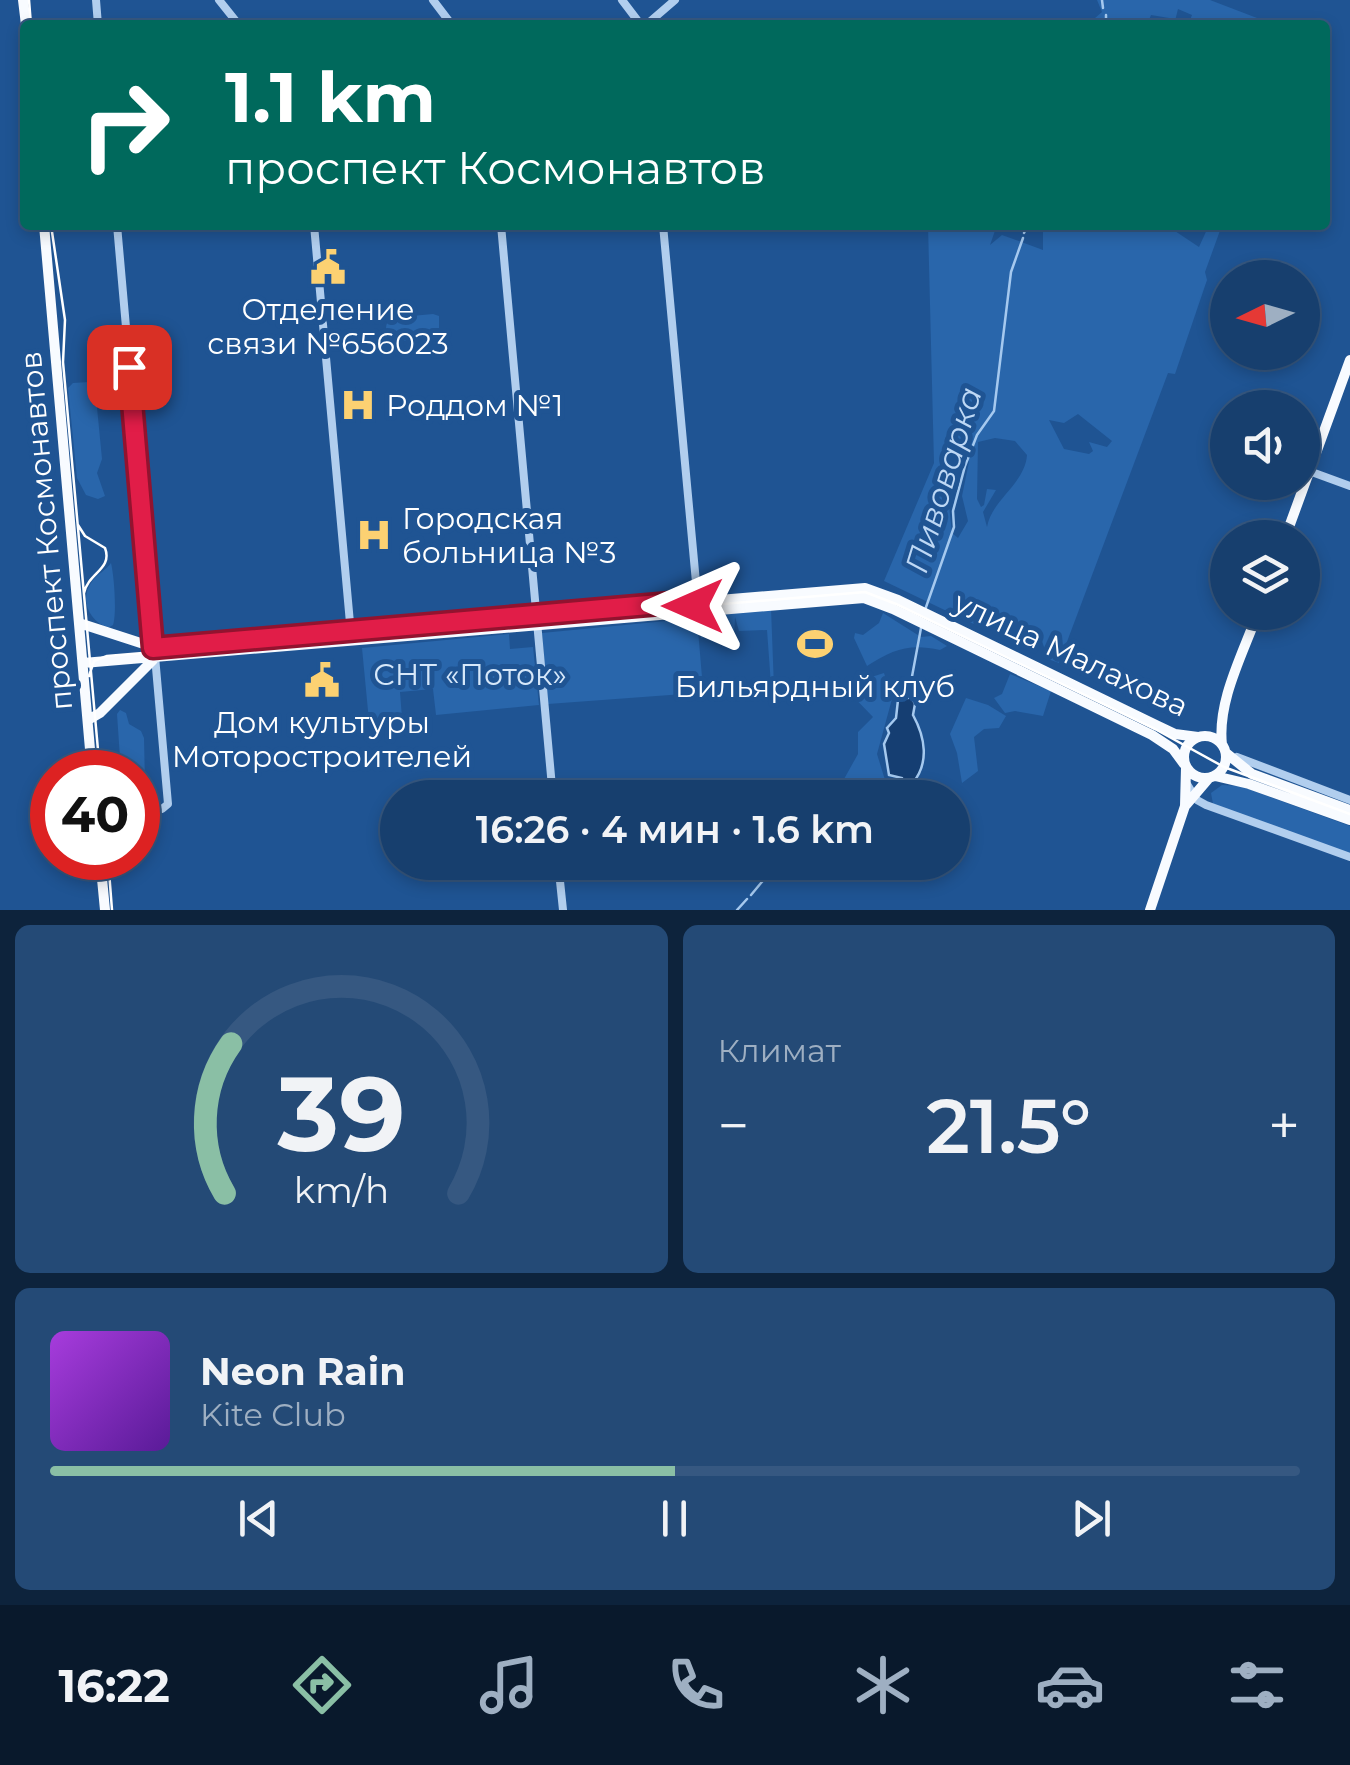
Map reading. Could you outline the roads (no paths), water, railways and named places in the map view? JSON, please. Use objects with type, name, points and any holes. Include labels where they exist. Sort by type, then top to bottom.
[{"type":"main road","name":"проспект Космонавтов","points":[[44,230],[90,750]]},
{"type":"main road","points":[[1320,444],[1350,360]]},
{"type":"main road","name":"улица Малахова","points":[[83,663],[153,653],[694,606],[846,588],[871,589],[1156,725],[1176,734],[1199,737]]},
{"type":"main road","name":"улица Малахова","points":[[694,606],[870,600],[1152,734],[1173,749],[1185,766]]},
{"type":"main road","points":[[79,623],[153,653],[100,713],[88,720]]},
{"type":"main road","points":[[1185,806],[1224,766],[1220,725],[1251,630]]},
{"type":"main road","points":[[1150,910],[1185,806],[1186,748],[1224,706]]},
{"type":"main road","points":[[1199,737],[1213,738],[1252,774],[1350,810]]},
{"type":"main road","points":[[1185,766],[1196,777],[1249,784],[1350,820]]},
{"type":"main road","points":[[102,880],[105,910]]},
{"type":"street","points":[[220,0],[235,20]]},
{"type":"street","points":[[433,0],[448,20]]},
{"type":"street","points":[[622,0],[640,20]]},
{"type":"street","points":[[650,20],[676,0]]},
{"type":"street","points":[[117,230],[168,804],[160,809]]},
{"type":"street","points":[[314,230],[351,636]]},
{"type":"street","points":[[502,230],[551,780]]},
{"type":"street","points":[[664,230],[696,593],[694,606]]},
{"type":"street","points":[[1320,476],[1350,486]]},
{"type":"street","points":[[1224,749],[1248,762],[1350,800]]},
{"type":"street","points":[[1206,805],[1212,777]]},
{"type":"street","points":[[1187,784],[1206,805],[1350,857]]},
{"type":"street","points":[[560,880],[563,910]]},
{"type":"waterway","name":"Пивоварка","points":[[1102,0],[1103,8]]},
{"type":"waterway","name":"Пивоварка","points":[[1106,15],[1106,20]]},
{"type":"waterway","name":"Пивоварка","points":[[925,610],[954,527],[953,511],[965,466],[977,435],[994,411],[1011,272],[1023,238]]},
{"type":"waterway","name":"Пивоварка","points":[[908,698],[921,628]]},
{"type":"waterway","name":"Пивоварка","points":[[751,895],[764,880]]},
{"type":"waterway","name":"Пивоварка","points":[[737,910],[747,899]]},
{"type":"tram line","points":[[29,0],[31,20]]},
{"type":"tram line","points":[[52,230],[65,320],[63,362],[98,750]]},
{"type":"tram line","points":[[78,525],[85,536],[105,548],[107,555],[84,593]]},
{"type":"tram line","points":[[89,676],[94,661],[107,656],[865,592],[1155,729],[1224,767],[1350,814]]},
{"type":"tram line","points":[[110,880],[112,910]]},
{"type":"place","name":"Отделение связи №656023","points":[[328,267]]},
{"type":"place","name":"Роддом №1","points":[[358,405]]},
{"type":"place","name":"Городская больница №3","points":[[374,535]]},
{"type":"place","name":"Бильярдный клуб","points":[[815,644]]},
{"type":"place","name":"Дом культуры Моторостроителей","points":[[322,680]]},
{"type":"park label","name":"СНТ «Поток»","points":[[470,674]]}]
